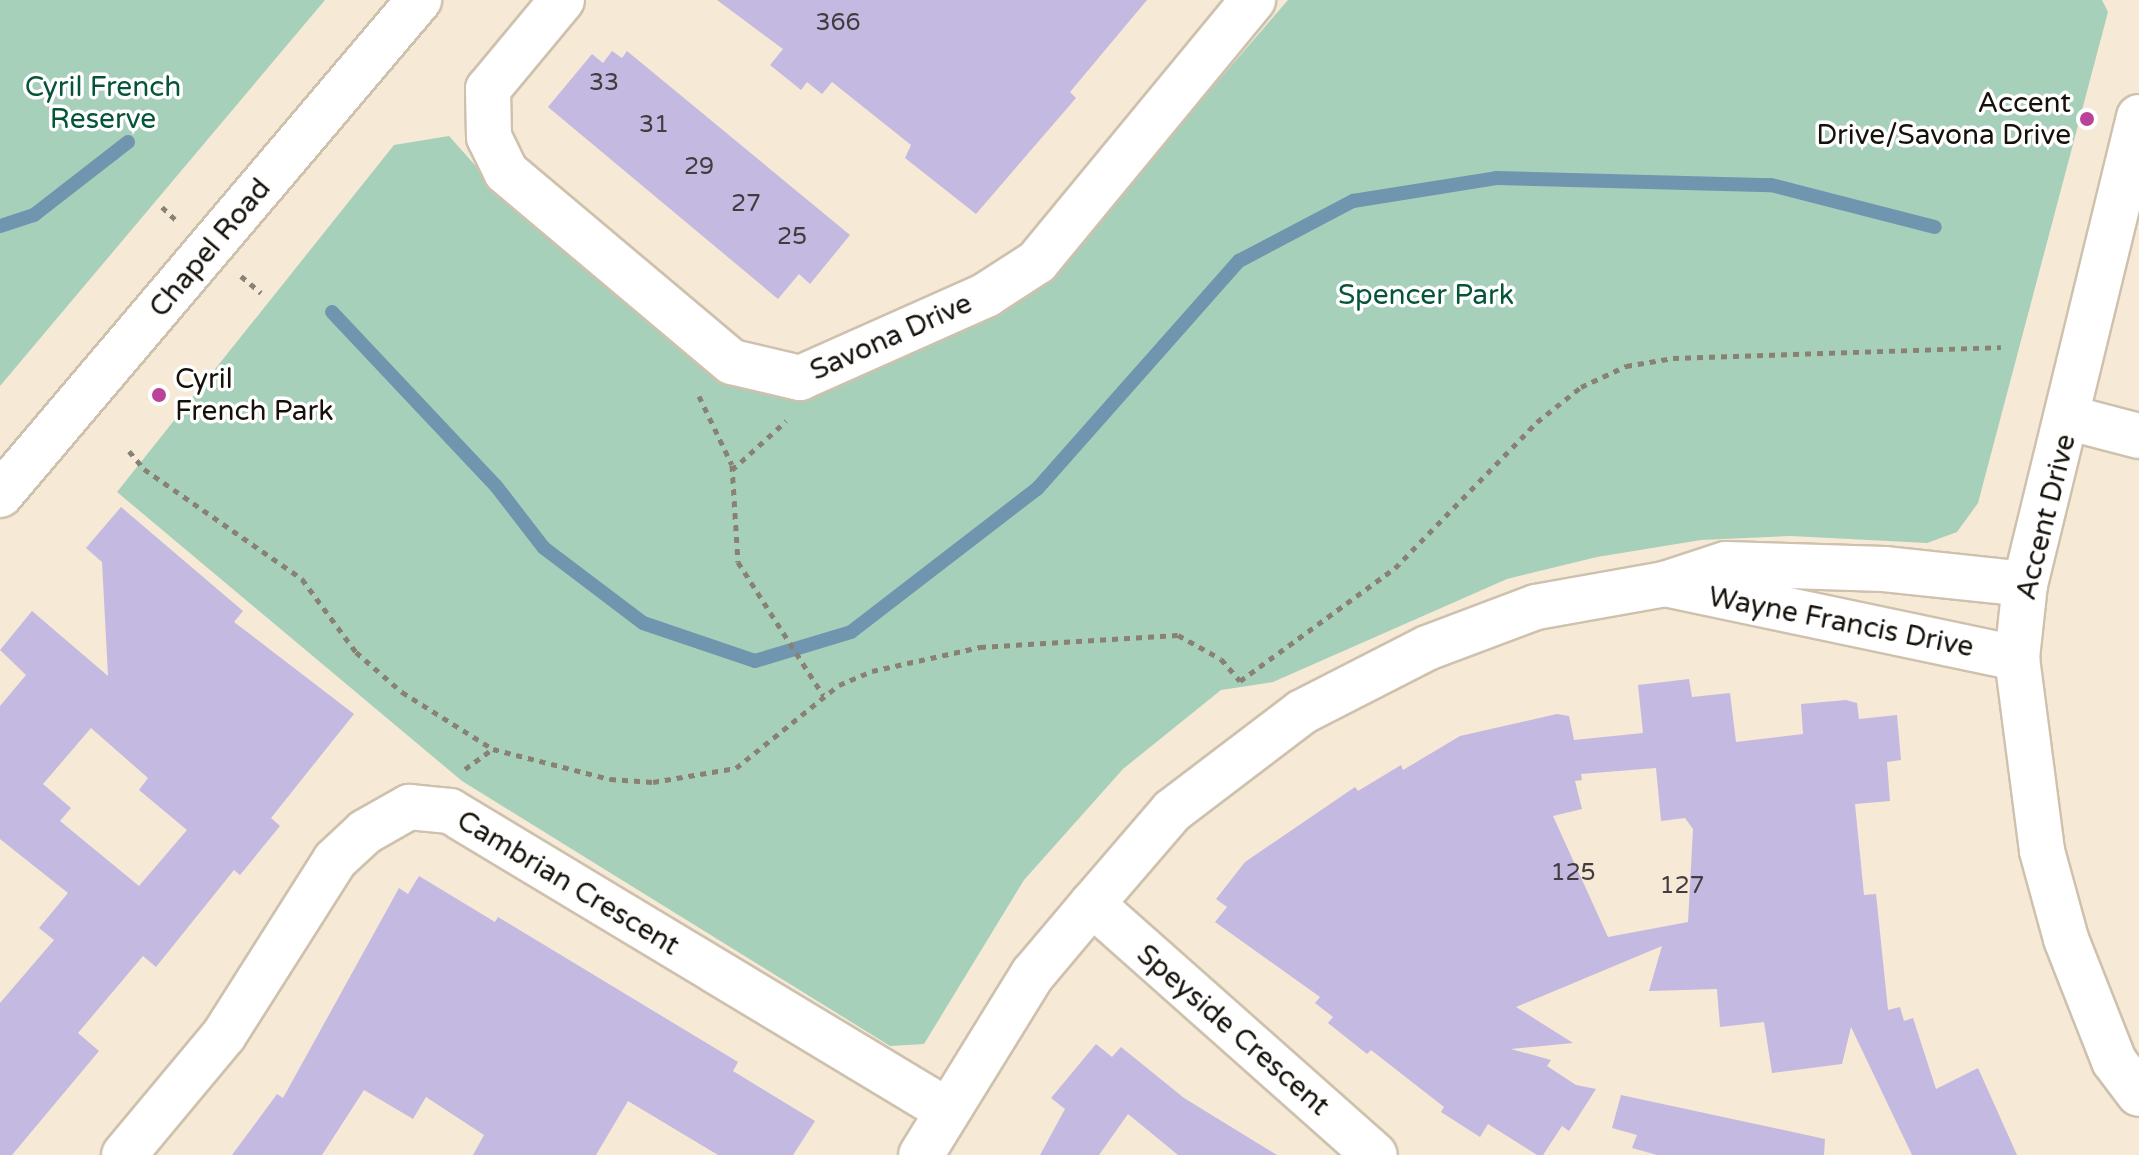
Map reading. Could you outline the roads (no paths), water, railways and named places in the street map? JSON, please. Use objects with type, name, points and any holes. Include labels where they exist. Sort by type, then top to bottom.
[{"type":"street","name":"Chapel Road","points":[[0,495],[419,0]]},
{"type":"street","name":"Savona Drive","points":[[562,0],[488,89],[489,137],[506,172],[732,362],[800,378],[986,295],[1037,262],[1253,0]]},
{"type":"street","name":"Accent Drive","points":[[2139,117],[2070,418],[2025,584],[2017,658],[2042,851],[2058,909],[2114,1061],[2139,1094]]},
{"type":"street","points":[[2070,418],[2139,436]]},
{"type":"street","name":"Wayne Francis Drive","points":[[921,1155],[1033,974],[1092,904],[1172,811],[1302,712],[1427,648],[1536,607],[1665,584],[1726,564],[1884,569],[2025,584]]},
{"type":"street","name":"Wayne Francis Drive","points":[[1665,584],[2017,658]]},
{"type":"street","name":"Cambrian Crescent","points":[[124,1155],[224,1035],[335,860],[365,832],[409,807],[450,811],[948,1111]]},
{"type":"street","name":"Speyside Crescent","points":[[1092,904],[1375,1155]]},
{"type":"waterway","points":[[0,226],[34,215],[128,142]]},
{"type":"waterway","points":[[332,312],[496,486],[544,548],[643,623],[755,661],[851,632],[1037,489],[1239,261],[1353,201],[1496,178],[1771,185],[1935,227]]},
{"type":"place","name":"Accent Drive/Savona Drive","points":[[2087,119]]},
{"type":"place","name":"Cyril French Park","points":[[159,395]]},
{"type":"park label","name":"Cyril French Reserve","points":[[103,103]]},
{"type":"park label","name":"Spencer Park","points":[[1426,295]]}]
